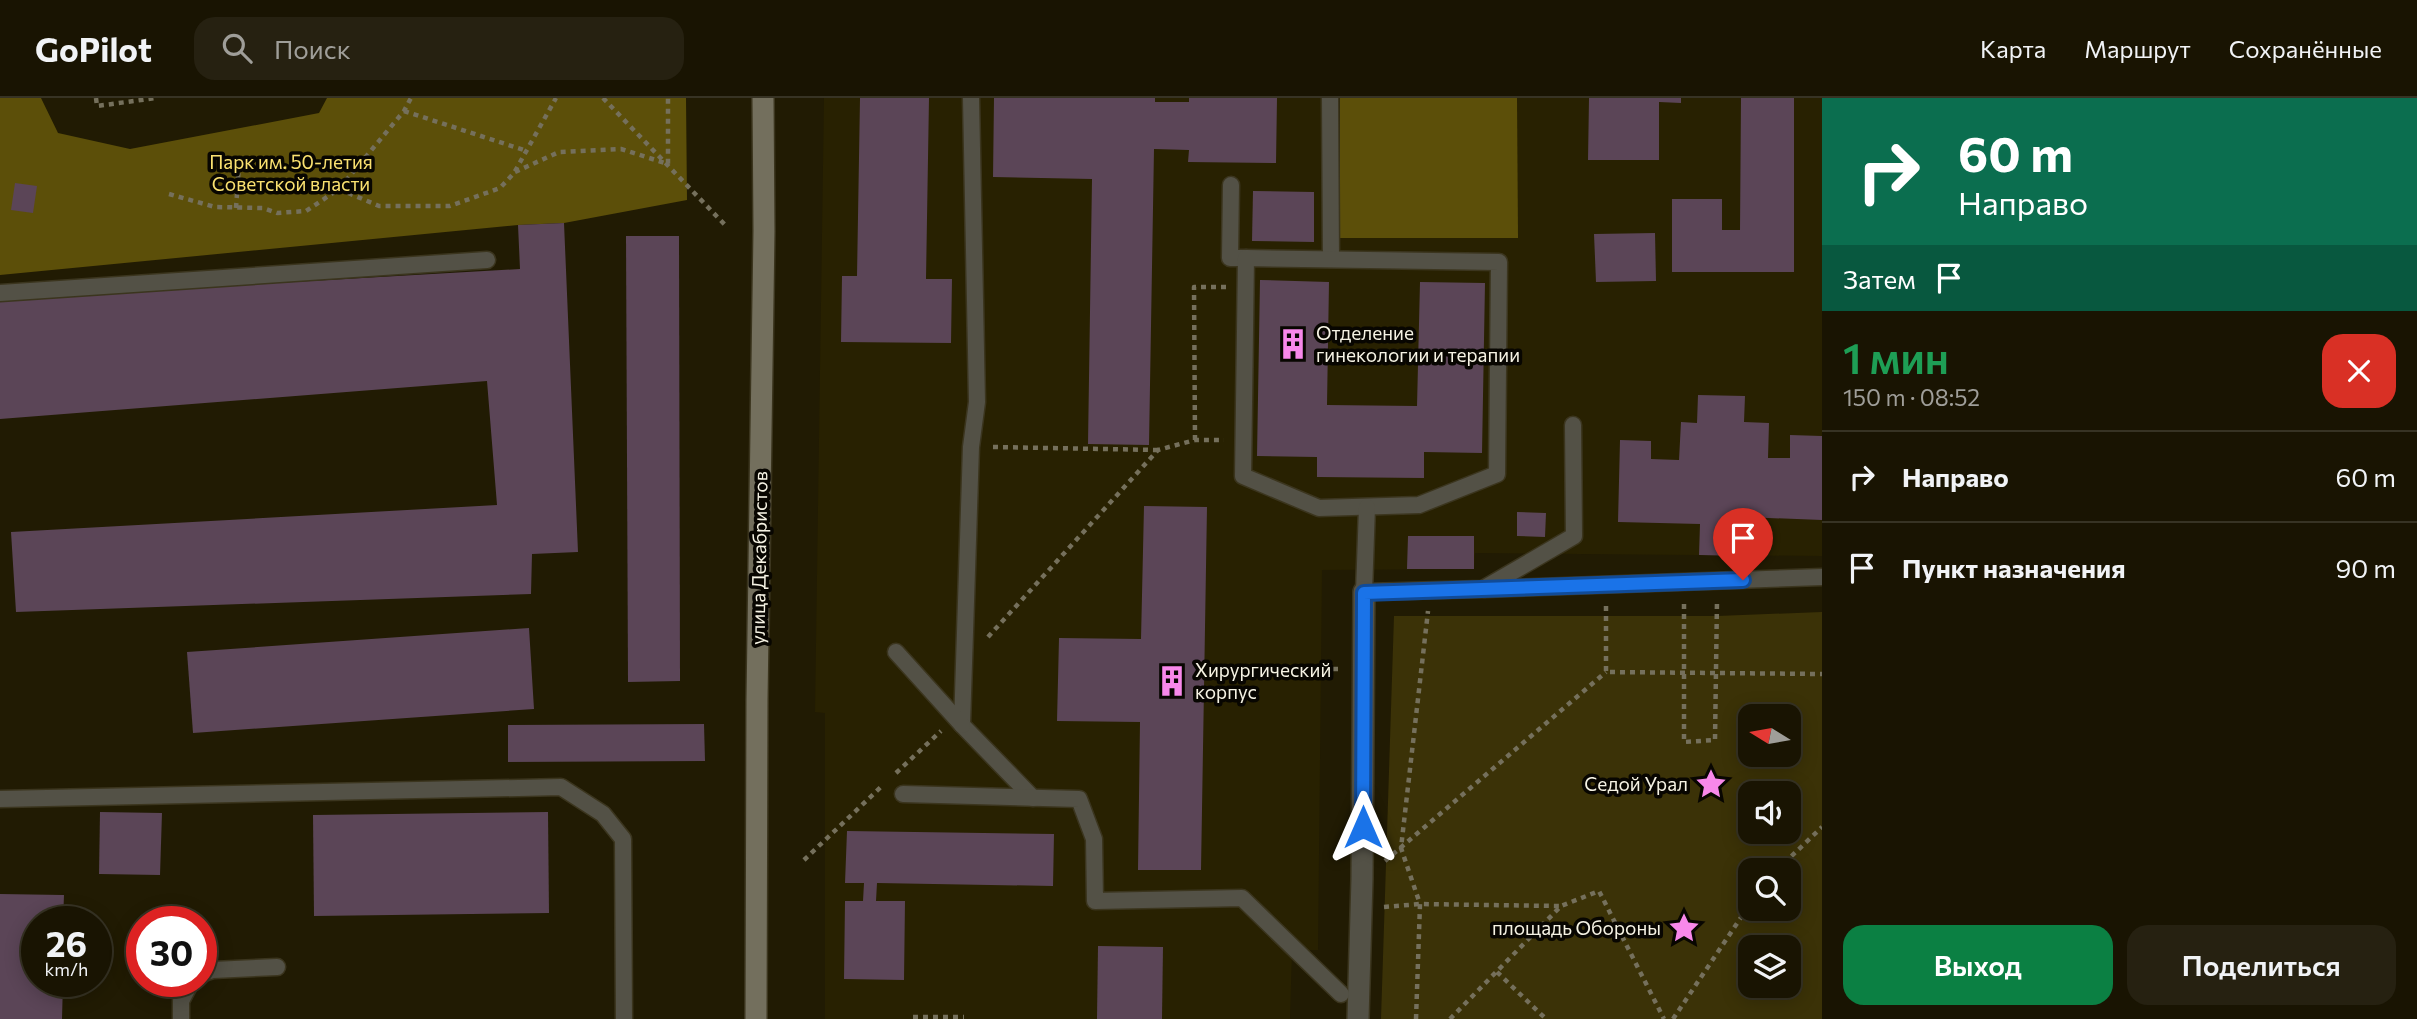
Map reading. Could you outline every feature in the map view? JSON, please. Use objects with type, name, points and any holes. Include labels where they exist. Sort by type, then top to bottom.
[{"type":"main road","name":"улица Декабристов","points":[[756,1019],[763,98]]},
{"type":"street","points":[[1358,1019],[1362,909],[1364,593]]},
{"type":"lane","points":[[956,719],[964,663],[971,447],[977,402],[971,98]]},
{"type":"lane","points":[[1330,98],[1331,259]]},
{"type":"lane","points":[[1231,186],[1230,258],[1246,258],[1331,259],[1499,262],[1497,474],[1419,505],[1319,508],[1243,477],[1246,258]]},
{"type":"lane","points":[[0,293],[487,260]]},
{"type":"lane","points":[[1483,589],[1574,536],[1573,425]]},
{"type":"lane","points":[[1367,507],[1364,593],[1822,578]]},
{"type":"lane","points":[[896,652],[1032,798]]},
{"type":"lane","points":[[0,799],[561,787],[603,814],[623,839],[624,1019]]},
{"type":"lane","points":[[904,794],[1079,799],[1094,839],[1095,901],[1242,898],[1341,994]]},
{"type":"lane","points":[[217,970],[277,967]]},
{"type":"lane","points":[[181,1019],[183,997]]},
{"type":"path","points":[[96,98],[97,106],[156,98]]},
{"type":"path","points":[[169,194],[215,206],[263,208],[277,213],[306,211],[339,189],[404,111],[411,98]]},
{"type":"path","points":[[339,189],[379,206],[450,206],[500,188],[514,173],[556,98]]},
{"type":"path","points":[[603,98],[727,227]]},
{"type":"path","points":[[668,98],[668,164]]},
{"type":"path","points":[[404,111],[527,150]]},
{"type":"path","points":[[514,173],[559,152],[621,149],[668,164]]},
{"type":"path","points":[[236,208],[239,165]]},
{"type":"path","points":[[1195,440],[1194,287],[1246,287]]},
{"type":"path","points":[[971,447],[1158,450],[1195,440],[1243,440]]},
{"type":"path","points":[[964,663],[1158,450]]},
{"type":"path","points":[[1684,582],[1684,742],[1715,740],[1717,581]]},
{"type":"path","points":[[1606,584],[1606,672]]},
{"type":"path","points":[[1416,1019],[1420,904],[1401,848],[1430,590]]},
{"type":"path","points":[[1233,669],[1345,668]]},
{"type":"path","points":[[1362,879],[1606,672],[1822,674]]},
{"type":"path","points":[[804,860],[956,719]]},
{"type":"path","points":[[1790,858],[1822,827]]},
{"type":"path","points":[[1362,909],[1420,904],[1561,906],[1600,891],[1664,1019]]},
{"type":"path","points":[[1450,1019],[1561,906]]},
{"type":"path","points":[[1673,1019],[1739,921]]},
{"type":"path","points":[[1497,972],[1546,1019]]},
{"type":"path","points":[[913,1017],[964,1017]]},
{"type":"shaded area","points":[[824,98],[1822,98],[1822,556],[1475,553],[1474,569],[1322,570],[1318,950],[1292,950],[1290,1019],[825,1019],[825,713],[815,712]]},
{"type":"shaded area","points":[[1822,612],[1822,1019],[1381,1019],[1394,616],[1717,616]]},
{"type":"green space","name":"Парк им. 50-летия Советской власти","points":[[0,98],[41,98],[58,133],[130,149],[319,113],[327,98],[686,98],[687,200],[564,223],[518,225],[0,275]]},
{"type":"green space","points":[[1340,98],[1517,98],[1518,238],[1340,238]]},
{"type":"building","points":[[860,98],[929,98],[926,279],[952,279],[951,343],[841,342],[842,276],[857,276]]},
{"type":"building","points":[[994,98],[1155,98],[1155,102],[1189,102],[1189,98],[1277,98],[1276,163],[1188,162],[1189,150],[1154,149],[1149,445],[1088,444],[1092,179],[993,177]]},
{"type":"building","points":[[1589,98],[1681,98],[1681,103],[1659,102],[1659,160],[1588,160]]},
{"type":"building","points":[[1741,98],[1794,98],[1794,272],[1672,272],[1672,199],[1722,199],[1722,230],[1740,230]]},
{"type":"building","points":[[15,183],[37,186],[33,213],[11,210]]},
{"type":"building","points":[[1253,191],[1314,192],[1314,242],[1252,241]]},
{"type":"building","points":[[564,223],[578,552],[532,554],[531,594],[16,612],[11,532],[497,505],[487,381],[0,419],[0,299],[520,269],[518,225]]},
{"type":"building","points":[[1655,233],[1656,281],[1596,282],[1594,234]]},
{"type":"building","points":[[626,236],[679,236],[680,681],[628,682]]},
{"type":"building","name":"Отделение гинекологии и терапии","points":[[1260,280],[1329,282],[1327,405],[1417,406],[1420,282],[1485,283],[1482,453],[1424,452],[1424,478],[1317,477],[1317,457],[1257,456]]},
{"type":"building","points":[[1698,395],[1745,396],[1744,422],[1769,423],[1768,458],[1790,458],[1790,435],[1822,436],[1822,520],[1744,517],[1743,556],[1699,555],[1700,524],[1618,522],[1620,440],[1651,441],[1651,459],[1679,460],[1681,422],[1697,423]]},
{"type":"building","name":"Хирургический корпус","points":[[1144,506],[1207,507],[1201,870],[1138,870],[1140,722],[1057,721],[1059,638],[1141,639]]},
{"type":"building","points":[[1517,512],[1546,513],[1545,537],[1517,536]]},
{"type":"building","points":[[1408,536],[1474,536],[1474,569],[1407,569]]},
{"type":"building","points":[[529,628],[534,709],[193,733],[187,652]]},
{"type":"building","points":[[704,724],[705,761],[508,762],[508,725]]},
{"type":"building","points":[[100,812],[162,813],[160,875],[99,874]]},
{"type":"building","points":[[548,812],[549,913],[314,916],[313,815]]},
{"type":"building","points":[[847,831],[1054,834],[1053,886],[877,883],[876,901],[905,901],[904,980],[844,979],[845,901],[863,901],[864,883],[845,883]]},
{"type":"building","points":[[0,894],[64,895],[64,906],[21,906],[21,997],[63,997],[62,1019],[0,1019]]},
{"type":"building","points":[[1098,946],[1163,947],[1162,1019],[1097,1019]]},
{"type":"place","name":"Отделение гинекологии и терапии","points":[[1293,344]]},
{"type":"place","name":"Хирургический корпус","points":[[1172,681]]},
{"type":"place","name":"Седой Урал","points":[[1711,784]]},
{"type":"place","name":"площадь Обороны","points":[[1684,928]]},
{"type":"route","points":[[1363,827],[1364,593],[1743,580]]}]
